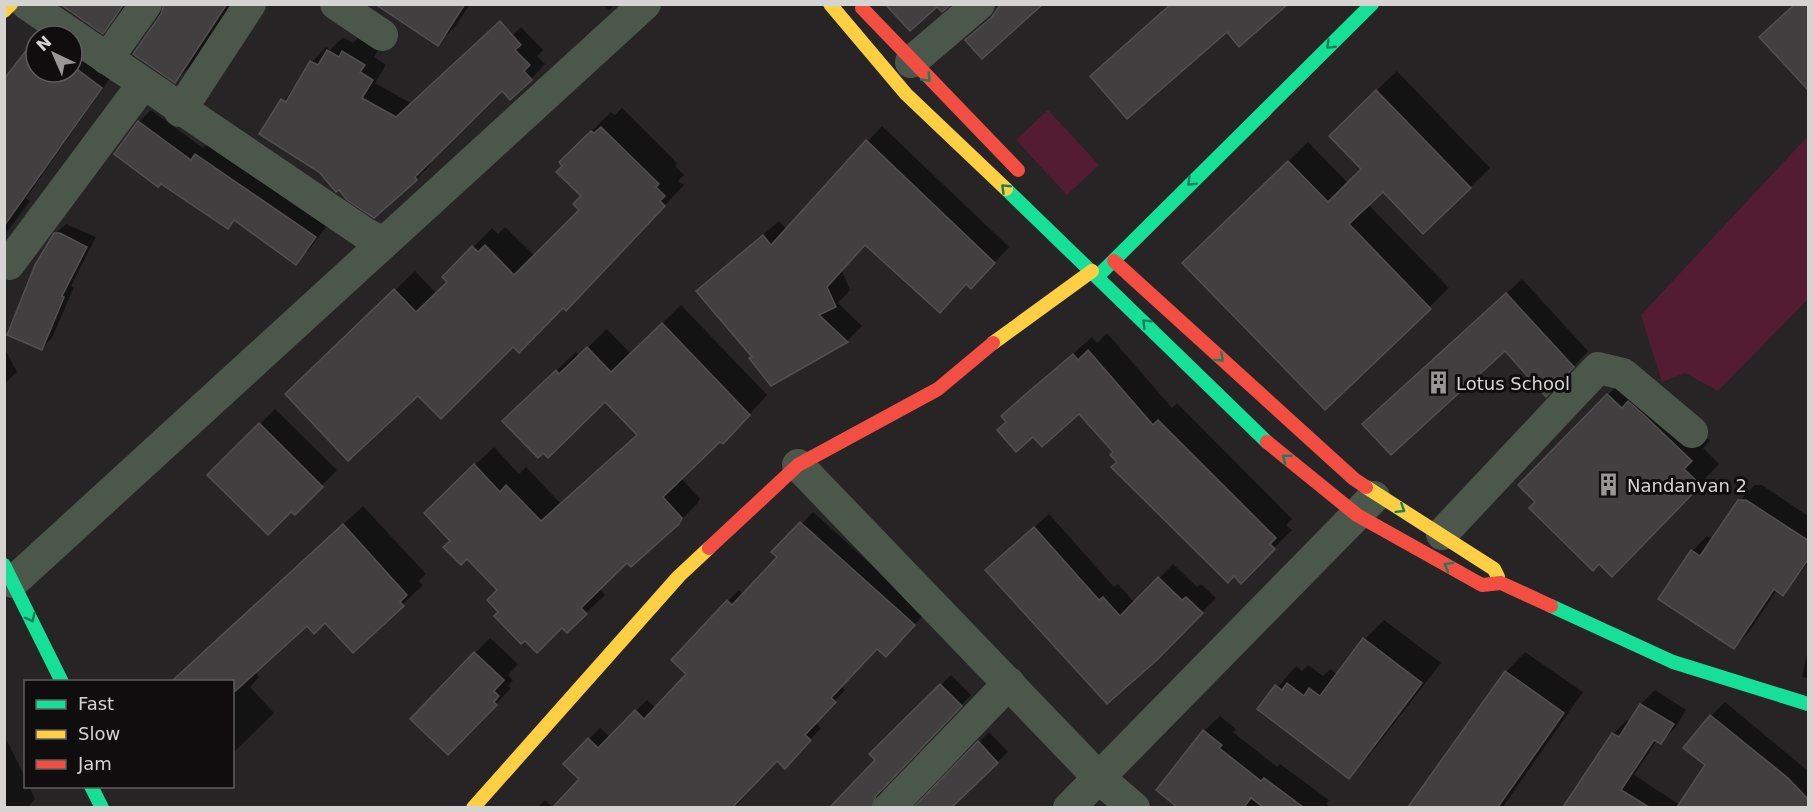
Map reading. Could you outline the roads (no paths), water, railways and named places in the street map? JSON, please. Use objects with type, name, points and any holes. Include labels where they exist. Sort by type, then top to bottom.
[{"type":"street","points":[[4,11],[10,4]]},
{"type":"street","points":[[27,4],[180,111],[383,243]]},
{"type":"street","points":[[107,59],[146,4]]},
{"type":"street","points":[[180,111],[250,4]]},
{"type":"street","points":[[336,4],[382,34]]},
{"type":"street","points":[[62,680],[9,574],[383,243],[645,4]]},
{"type":"street","points":[[830,4],[906,94],[1094,264],[1256,433],[1367,504],[1482,585],[1501,583],[1673,662],[1809,704]]},
{"type":"street","points":[[859,4],[911,62],[1026,177]]},
{"type":"street","points":[[911,62],[979,4]]},
{"type":"street","points":[[473,807],[679,576],[798,465],[938,389],[1094,264],[1113,260],[1372,4]]},
{"type":"street","points":[[9,264],[143,84]]},
{"type":"street","points":[[1094,264],[1113,260]]},
{"type":"street","points":[[1113,260],[1354,479],[1367,504],[1442,534],[1494,568],[1501,583]]},
{"type":"street","points":[[1442,534],[1598,368],[1610,369],[1623,374],[1692,432]]},
{"type":"street","points":[[798,465],[1099,778],[1134,807]]},
{"type":"street","points":[[1070,807],[1367,504]]},
{"type":"street","points":[[889,807],[1009,683]]},
{"type":"street","points":[[92,788],[102,807]]},
{"type":"place","name":"Lotus School","points":[[1438,383]]},
{"type":"place","name":"Nandanvan 2","points":[[1609,485]]}]
